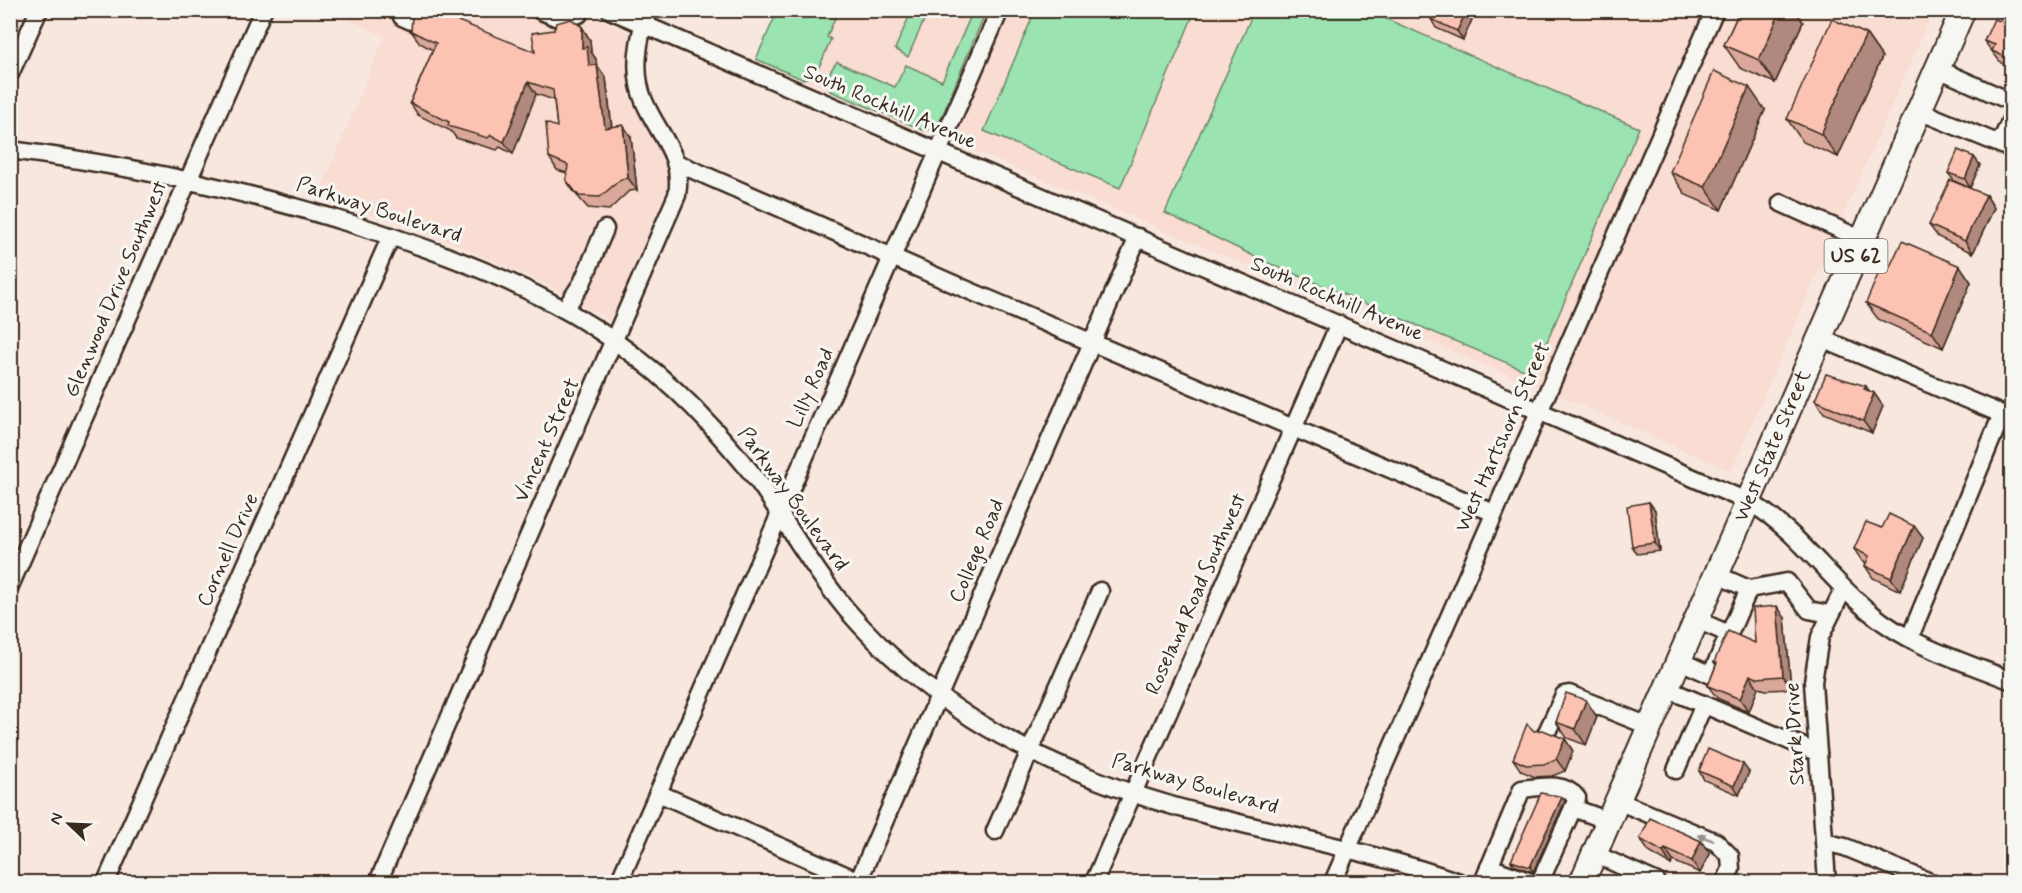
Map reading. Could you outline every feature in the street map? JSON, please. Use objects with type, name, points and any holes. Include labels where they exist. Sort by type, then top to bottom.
[{"type":"highway","name":"West State Street","points":[[1582,882],[1963,10]]},
{"type":"street","points":[[10,75],[39,10]]},
{"type":"street","name":"Glenwood Drive Southwest","points":[[10,586],[263,10]]},
{"type":"street","points":[[402,17],[411,21],[424,10]]},
{"type":"street","points":[[539,10],[560,19],[579,14],[580,10]]},
{"type":"street","name":"South Rockhill Avenue","points":[[610,10],[646,18],[938,152],[1749,502],[1779,521],[1844,590],[1873,615],[1910,637],[2012,681]]},
{"type":"street","name":"Lilly Road","points":[[619,882],[1000,10]]},
{"type":"street","name":"West Hartshorn Street","points":[[1333,882],[1715,10]]},
{"type":"street","name":"Vincent Street","points":[[378,882],[677,195],[679,182],[677,163],[640,91],[637,65],[646,18]]},
{"type":"street","points":[[1938,69],[2012,102]]},
{"type":"street","points":[[1919,111],[2006,147],[2012,117]]},
{"type":"street","name":"Parkway Boulevard","points":[[10,150],[188,180],[309,210],[486,269],[565,309],[614,341],[674,389],[747,466],[846,609],[892,658],[976,721],[1033,750],[1134,793],[1204,815],[1348,848],[1459,882]]},
{"type":"street","points":[[677,163],[1293,429],[1494,513]]},
{"type":"street","points":[[1781,202],[1863,240]]},
{"type":"street","points":[[565,309],[582,282],[605,229]]},
{"type":"street","name":"Cornell Drive","points":[[106,882],[391,236]]},
{"type":"street","name":"College Road","points":[[859,882],[1138,237]]},
{"type":"street","name":"Roseland Road Southwest","points":[[1094,882],[1339,324]]},
{"type":"street","points":[[1820,338],[2007,416],[1910,637]]},
{"type":"street","points":[[1717,575],[1749,589],[1787,582],[1809,610],[1829,614]]},
{"type":"street","points":[[1680,661],[1712,675],[1749,589]]},
{"type":"street","name":"Stark Drive","points":[[1827,882],[1813,682],[1815,659],[1829,614],[1844,590]]},
{"type":"street","points":[[995,831],[1033,750],[1100,591]]},
{"type":"street","points":[[1697,620],[1729,634]]},
{"type":"street","points":[[1667,689],[1818,753]]},
{"type":"street","points":[[1546,734],[1564,695],[1569,694],[1650,726]]},
{"type":"street","points":[[1676,770],[1704,704]]},
{"type":"street","points":[[1531,882],[1486,875],[1522,789],[1556,786],[1574,794],[1577,798],[1540,882]]},
{"type":"street","points":[[658,794],[859,882]]},
{"type":"street","points":[[1573,808],[1613,811],[1716,842],[1730,855],[1731,869],[1725,882]]},
{"type":"street","points":[[1824,842],[1845,847],[1930,882]]},
{"type":"street","points":[[1595,854],[1657,882]]},
{"type":"street","points":[[1619,865],[1622,882]]},
{"type":"shaded area","points":[[778,10],[1933,11],[1731,471],[1590,409],[756,59]]},
{"type":"shaded area","points":[[329,11],[578,11],[629,32],[628,95],[669,168],[668,187],[610,321],[542,282],[455,244],[368,213],[317,199],[385,36]]},
{"type":"green space","points":[[778,10],[838,11],[827,37],[831,39],[823,58],[817,70],[808,78],[802,79],[756,59]]},
{"type":"green space","points":[[912,10],[928,11],[908,57],[895,49]]},
{"type":"green space","points":[[973,11],[986,11],[938,126],[925,131],[830,91],[829,75],[837,62],[895,87],[906,65],[942,81]]},
{"type":"green space","points":[[1035,11],[1195,11],[1120,188],[984,131]]},
{"type":"green space","points":[[1254,11],[1368,11],[1639,128],[1537,365],[1526,371],[1266,262],[1165,213]]},
{"type":"building","points":[[419,10],[431,10],[535,52],[532,33],[554,30],[556,23],[571,19],[582,27],[582,48],[587,47],[589,66],[597,65],[605,128],[623,125],[628,178],[621,179],[600,197],[579,196],[566,180],[568,165],[549,157],[546,123],[557,127],[553,90],[528,82],[504,142],[491,135],[488,138],[448,126],[449,122],[410,103],[436,43],[411,31],[412,16]]},
{"type":"building","points":[[1434,10],[1467,10],[1457,31],[1431,19]]},
{"type":"building","points":[[1740,10],[1781,10],[1759,60],[1724,45]]},
{"type":"building","points":[[2003,14],[2012,17],[2012,60],[1992,51],[1995,45],[1984,41],[1994,19],[2000,21]]},
{"type":"building","points":[[1832,19],[1866,34],[1821,134],[1787,119]]},
{"type":"building","points":[[1714,71],[1749,87],[1705,187],[1670,172]]},
{"type":"building","points":[[1958,150],[1974,157],[1965,179],[1948,173]]},
{"type":"building","points":[[1950,180],[1986,195],[1965,241],[1929,225]]},
{"type":"building","points":[[1902,241],[1960,266],[1932,332],[1866,303],[1880,270],[1887,273]]},
{"type":"building","points":[[1826,374],[1866,386],[1864,389],[1874,393],[1863,421],[1815,400]]},
{"type":"building","points":[[1649,502],[1655,543],[1632,546],[1627,506]]},
{"type":"building","points":[[1889,514],[1914,526],[1891,578],[1865,566],[1869,556],[1854,549],[1866,522],[1882,528]]},
{"type":"building","points":[[1777,606],[1783,676],[1757,678],[1750,675],[1740,699],[1708,686],[1717,663],[1714,662],[1728,631],[1755,643],[1753,608]]},
{"type":"building","points":[[1566,693],[1586,700],[1575,729],[1556,722]]},
{"type":"building","points":[[1527,724],[1534,731],[1543,730],[1565,739],[1556,759],[1544,764],[1526,765],[1513,759]]},
{"type":"building","points":[[1708,749],[1743,764],[1734,786],[1699,771]]},
{"type":"building","points":[[1541,793],[1562,797],[1530,867],[1511,861]]},
{"type":"building","points":[[1650,818],[1701,841],[1692,861],[1665,849],[1663,852],[1640,839]]}]
